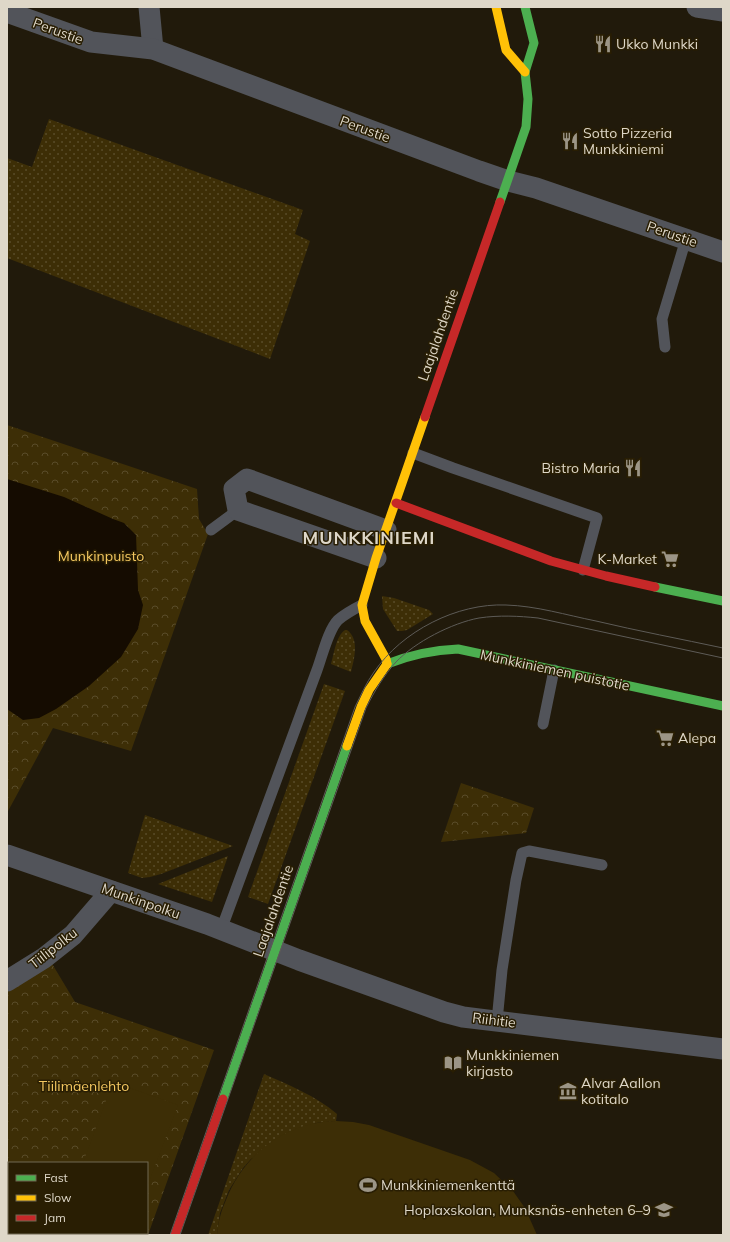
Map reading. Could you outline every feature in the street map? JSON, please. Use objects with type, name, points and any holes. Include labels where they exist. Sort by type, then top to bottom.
[{"type":"street","points":[[149,7],[153,49]]},
{"type":"street","points":[[496,7],[506,50],[525,72]]},
{"type":"street","name":"Laajalahdentie","points":[[362,605],[376,558],[526,127],[528,99],[525,72],[534,43],[525,7]]},
{"type":"street","points":[[697,7],[723,10]]},
{"type":"street","name":"Perustie","points":[[7,12],[91,42],[153,49],[508,181],[536,188],[723,252]]},
{"type":"street","points":[[376,558],[238,510],[234,489],[247,480],[386,530]]},
{"type":"street","points":[[396,503],[551,561],[606,576],[723,601]]},
{"type":"street","points":[[362,605],[365,621],[386,658],[387,664]]},
{"type":"street","name":"Munkkiniemen puistotie","points":[[387,664],[424,652],[440,649],[458,649],[723,706]]},
{"type":"street","name":"Laajalahdentie","points":[[175,1235],[274,950],[361,707],[369,690],[387,664]]},
{"type":"street","name":"Munkinpolku","points":[[7,855],[274,950]]},
{"type":"street","name":"Tiilipolku","points":[[7,981],[44,958],[73,935],[111,891]]},
{"type":"street","name":"Riihitie","points":[[274,950],[444,1012],[463,1017],[723,1049]]},
{"type":"lane","points":[[665,347],[662,319],[686,239]]},
{"type":"lane","points":[[413,453],[597,518],[583,570]]},
{"type":"lane","points":[[211,530],[238,510]]},
{"type":"lane","points":[[221,930],[332,629],[337,621],[344,615],[362,605]]},
{"type":"lane","points":[[543,724],[554,670]]},
{"type":"lane","points":[[497,1021],[502,970],[516,880],[522,853],[529,851],[602,865]]},
{"type":"green space","points":[[49,119],[303,210],[295,234],[310,241],[270,359],[7,258],[7,158],[32,167]]},
{"type":"green space","name":"Munkinpuisto","points":[[7,425],[197,489],[199,519],[208,534],[131,751],[53,728],[7,813]]},
{"type":"green space","points":[[382,596],[394,598],[429,610],[433,614],[407,630],[397,631],[383,609]]},
{"type":"green space","points":[[345,630],[351,634],[355,644],[351,672],[331,664],[339,636]]},
{"type":"green space","points":[[324,684],[345,691],[268,904],[248,897]]},
{"type":"green space","points":[[461,783],[534,808],[526,833],[441,842]]},
{"type":"green space","points":[[145,815],[233,846],[161,874],[142,878],[128,873]]},
{"type":"green space","points":[[228,856],[212,902],[158,884]]},
{"type":"green space","name":"Tiilimäenlehto","points":[[51,962],[75,1002],[214,1050],[148,1235],[7,1235],[7,991]]},
{"type":"green space","points":[[264,1074],[302,1091],[320,1102],[337,1114],[336,1121],[316,1123],[251,1159],[243,1168],[229,1190],[220,1213],[217,1235],[208,1235]]},
{"type":"green space","points":[[113,1082],[178,1105],[148,1184],[148,1162],[83,1162]]},
{"type":"green space","name":"Munkkiniemenkenttä","points":[[336,1121],[369,1125],[470,1160],[494,1173],[513,1191],[525,1208],[537,1235],[217,1235],[221,1212],[234,1183],[244,1168],[256,1155],[284,1134],[300,1127]]},
{"type":"shaded area","points":[[7,479],[64,497],[124,523],[136,535],[138,590],[143,605],[138,629],[121,657],[89,686],[56,709],[39,718],[23,720],[7,709]]},
{"type":"tram line","points":[[170,1235],[355,707],[368,680],[386,657],[415,632],[432,622],[469,609],[506,605],[551,611],[723,648]]},
{"type":"tram line","points":[[180,1235],[366,708],[387,672],[396,662],[413,647],[434,634],[457,624],[479,618],[501,616],[538,618],[723,658]]},
{"type":"traffic: fast","points":[[500,202],[526,127],[528,99],[525,72],[534,43],[525,7]]},
{"type":"traffic: fast","points":[[655,587],[723,601]]},
{"type":"traffic: fast","points":[[387,664],[404,658],[440,650],[458,649],[723,706]]},
{"type":"traffic: fast","points":[[223,1099],[347,746]]},
{"type":"traffic: slow","points":[[496,7],[506,50],[525,72]]},
{"type":"traffic: slow","points":[[387,664],[386,659],[365,621],[362,605],[376,558],[425,417]]},
{"type":"traffic: slow","points":[[347,746],[361,707],[369,690],[387,664]]},
{"type":"traffic: jam","points":[[425,417],[500,202]]},
{"type":"traffic: jam","points":[[396,503],[551,561],[606,576],[655,587]]},
{"type":"traffic: jam","points":[[175,1235],[223,1099]]},
{"type":"place","name":"Ukko Munkki","points":[[603,44]]},
{"type":"place","name":"Sotto Pizzeria Munkkiniemi","points":[[570,141]]},
{"type":"place","name":"Bistro Maria","points":[[633,468]]},
{"type":"place","name":"K-Market","points":[[670,559]]},
{"type":"place","name":"Alepa","points":[[665,738]]},
{"type":"place","name":"Munkkiniemen kirjasto","points":[[453,1063]]},
{"type":"place","name":"Alvar Aallon kotitalo","points":[[568,1091]]},
{"type":"place","name":"Munkkiniemenkenttä","points":[[368,1185]]},
{"type":"place","name":"Hoplaxskolan, Munksnäs-enheten 6–9","points":[[664,1210]]},
{"type":"district","name":"MUNKKINIEMI","points":[[369,538]]}]
